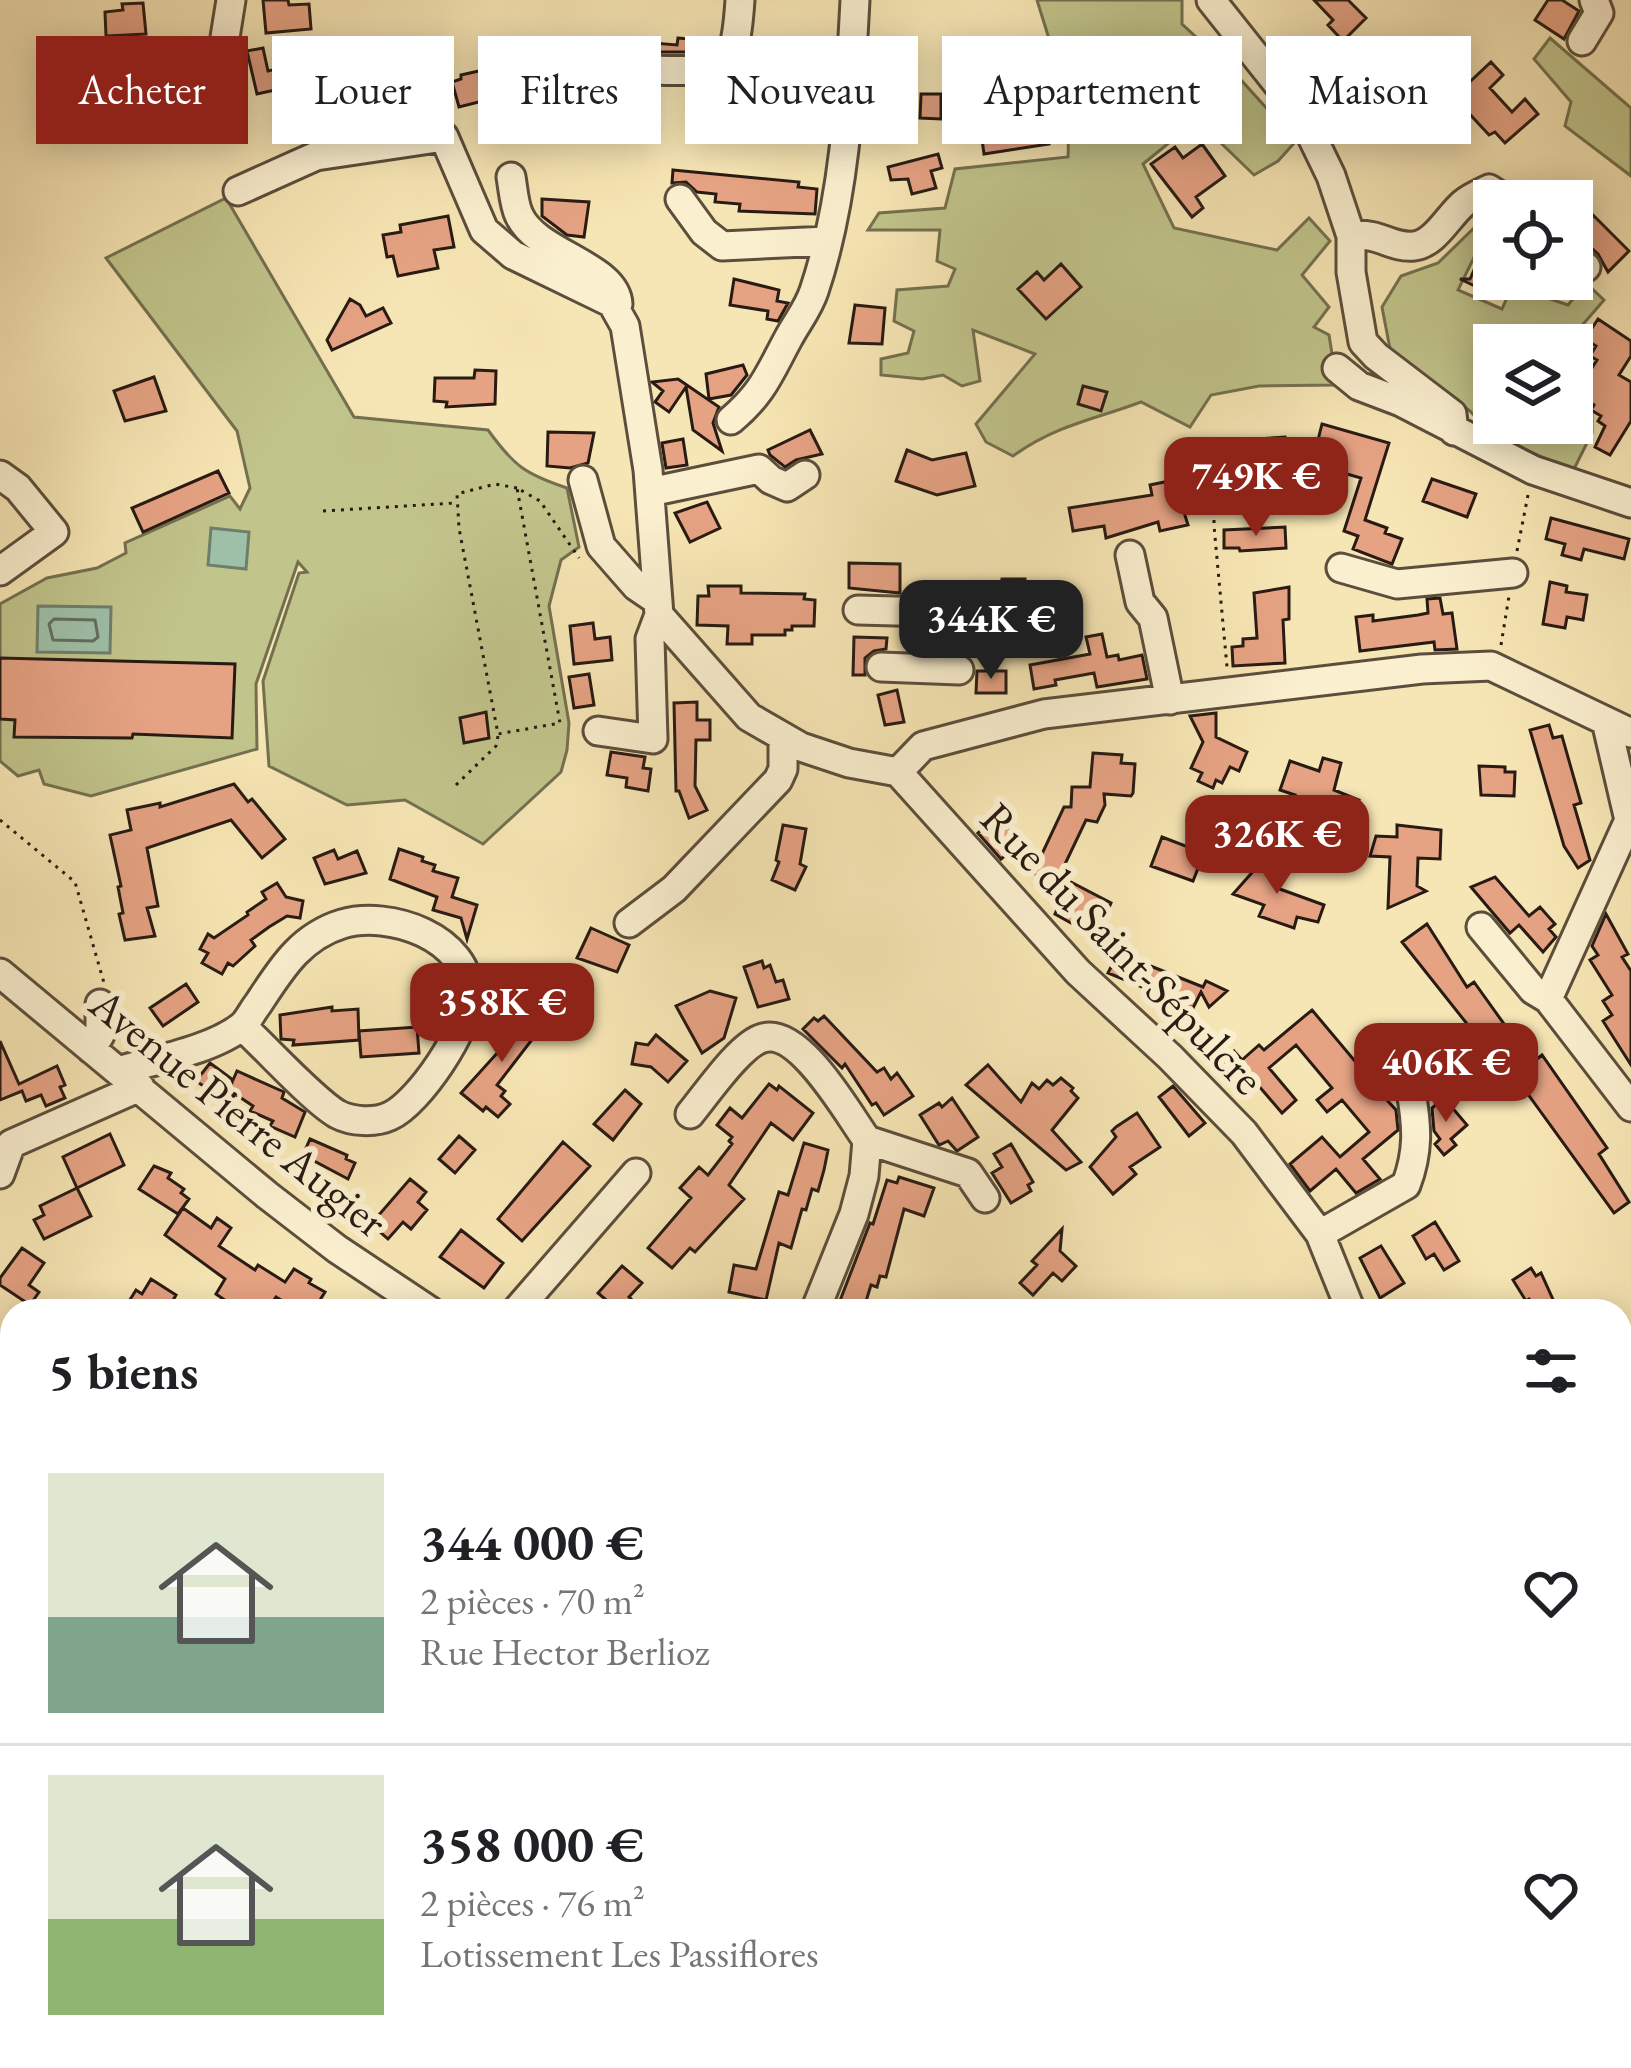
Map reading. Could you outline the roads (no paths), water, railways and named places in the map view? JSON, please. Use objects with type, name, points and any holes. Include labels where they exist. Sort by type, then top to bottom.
[{"type":"street","points":[[225,36],[231,0]]},
{"type":"street","points":[[661,70],[704,71],[720,66],[736,48],[740,0]]},
{"type":"street","points":[[731,420],[756,398],[803,318],[827,241],[850,104],[855,0]]},
{"type":"street","points":[[1211,0],[1300,112],[1331,176],[1351,236],[1351,272],[1363,342],[1452,414],[1454,431]]},
{"type":"street","points":[[1582,40],[1599,13],[1594,0]]},
{"type":"street","points":[[238,190],[316,157],[444,137],[484,230],[512,255],[612,303],[626,326],[650,492],[658,608],[650,639],[653,739],[598,730]]},
{"type":"street","points":[[511,177],[519,216],[535,236],[608,281],[617,294],[618,314]]},
{"type":"street","points":[[1351,236],[1373,233],[1396,244],[1425,243],[1473,198]]},
{"type":"street","points":[[680,199],[704,232],[722,246],[827,241]]},
{"type":"street","points":[[1337,368],[1359,386],[1401,402],[1533,470],[1631,503]]},
{"type":"street","points":[[650,492],[759,469],[788,487],[805,475]]},
{"type":"street","points":[[0,475],[18,488],[54,532],[0,571]]},
{"type":"street","points":[[583,480],[601,546],[749,718],[782,737],[850,764],[898,772],[923,746],[1044,714],[1491,666],[1618,727],[1629,820],[1548,999]]},
{"type":"street","points":[[1130,556],[1140,602],[1153,618],[1170,700]]},
{"type":"street","points":[[1341,568],[1397,584],[1513,573]]},
{"type":"street","points":[[858,610],[933,612],[943,600],[961,602]]},
{"type":"street","points":[[881,667],[959,670]]},
{"type":"street","points":[[629,923],[674,889],[778,779],[783,770],[782,737]]},
{"type":"street","name":"Rue du Saint-Sépulcre","points":[[898,772],[1078,972],[1244,1132],[1320,1234],[1346,1299]]},
{"type":"street","points":[[0,1174],[6,1142],[136,1084],[242,1026],[296,948],[343,924],[385,920],[423,931],[448,949],[470,994],[458,1035],[420,1090],[395,1115],[374,1122],[338,1114],[242,1026]]},
{"type":"street","points":[[1481,927],[1533,990],[1548,999],[1631,1107]]},
{"type":"street","name":"Avenue Pierre Augier","points":[[0,973],[267,1196],[412,1299]]},
{"type":"street","points":[[91,1049],[100,1035],[100,1004]]},
{"type":"street","points":[[690,1114],[748,1046],[765,1036],[783,1039],[807,1056],[867,1140],[968,1173],[985,1198]]},
{"type":"street","points":[[1320,1234],[1406,1186],[1417,1157],[1411,1090]]},
{"type":"street","points":[[820,1299],[854,1214],[867,1140]]},
{"type":"street","points":[[526,1299],[636,1173]]},
{"type":"water","points":[[211,528],[249,532],[246,569],[208,565]]},
{"type":"water","points":[[38,606],[111,607],[110,653],[37,652]]}]
